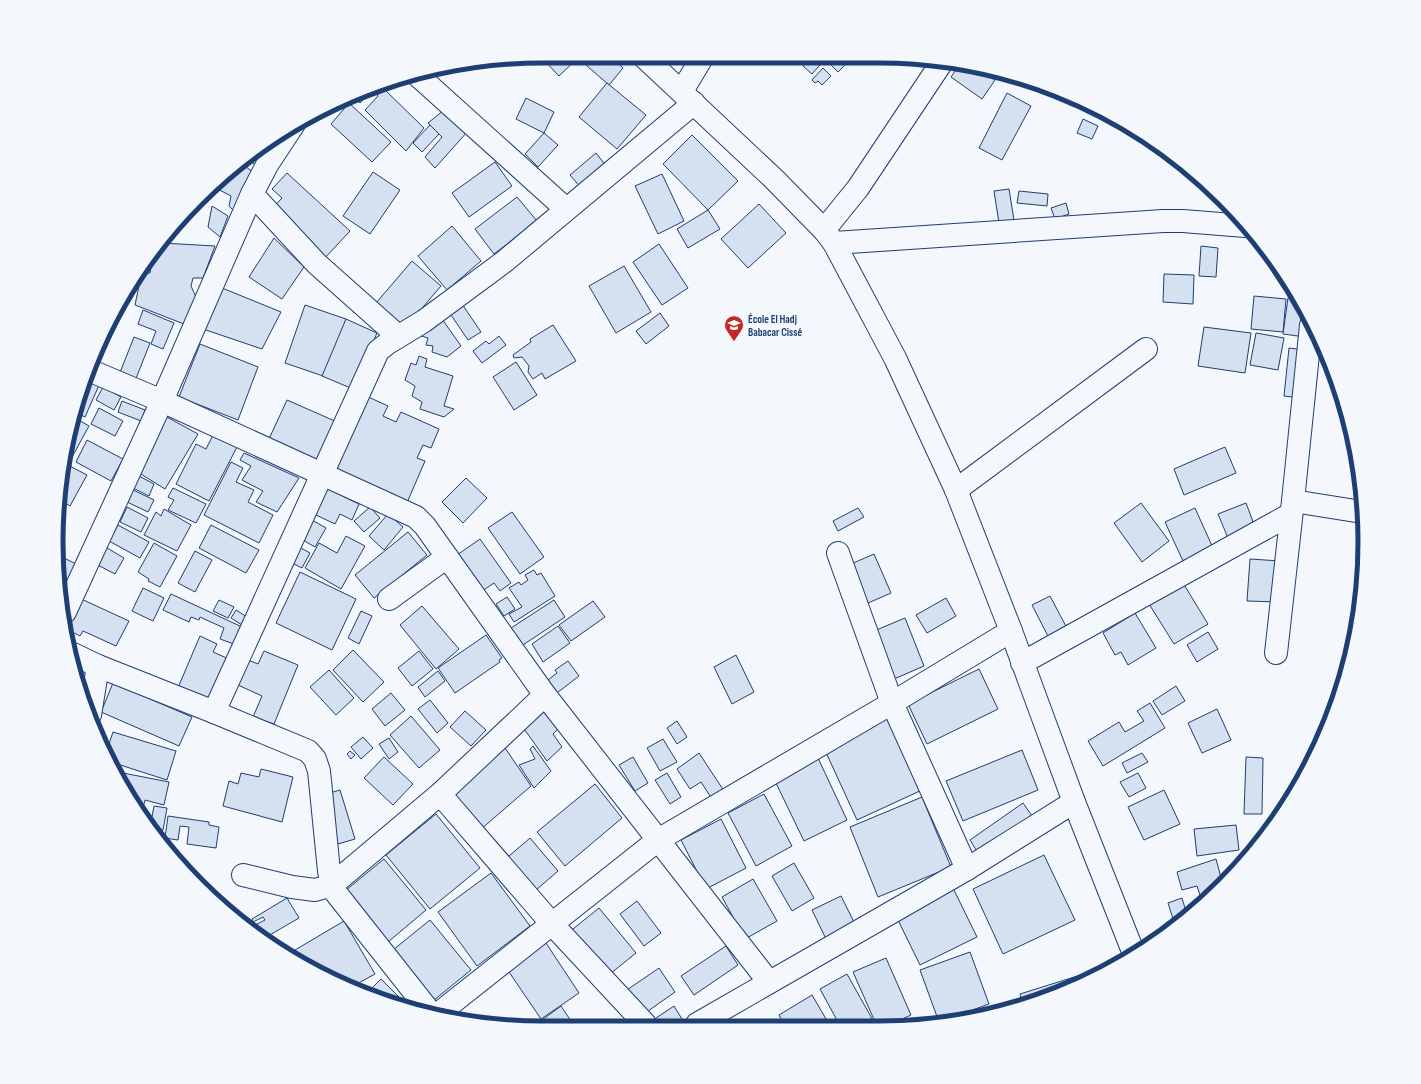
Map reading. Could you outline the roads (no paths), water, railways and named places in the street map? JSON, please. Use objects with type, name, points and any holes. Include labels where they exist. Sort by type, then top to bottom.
[{"type":"street","points":[[651,63],[774,178],[829,237],[895,358],[956,490],[1011,631],[1074,802],[1132,948]]},
{"type":"street","points":[[214,712],[378,351],[398,336],[424,321],[498,265],[566,209],[688,97],[700,63]]},
{"type":"street","points":[[829,237],[858,188],[939,67]]},
{"type":"street","points":[[421,78],[566,209]]},
{"type":"street","points":[[67,607],[162,401],[252,194],[267,165],[284,138]]},
{"type":"street","points":[[252,194],[317,264],[398,336]]},
{"type":"street","points":[[829,237],[1183,221],[1239,225]]},
{"type":"street","points":[[1276,653],[1310,333]]},
{"type":"street","points":[[956,490],[1146,350]]},
{"type":"street","points":[[94,372],[162,401],[416,517],[425,526],[544,694],[769,982]]},
{"type":"street","points":[[1022,663],[1292,507],[1357,512]]},
{"type":"street","points":[[838,553],[892,703],[968,869]]},
{"type":"street","points":[[389,599],[447,557]]},
{"type":"street","points":[[442,1011],[658,840],[892,703],[1011,631]]},
{"type":"street","points":[[77,656],[98,666],[308,751],[315,759],[319,771],[329,871],[332,885],[336,893],[426,1007]]},
{"type":"street","points":[[92,705],[98,666]]},
{"type":"street","points":[[243,875],[292,887],[315,890],[332,885],[440,794],[544,694]]},
{"type":"street","points":[[440,794],[552,924],[642,1021]]},
{"type":"street","points":[[702,1021],[968,869],[1074,802]]},
{"type":"place","name":"École El Hadj Babacar Cissé","points":[[734,342]]}]
